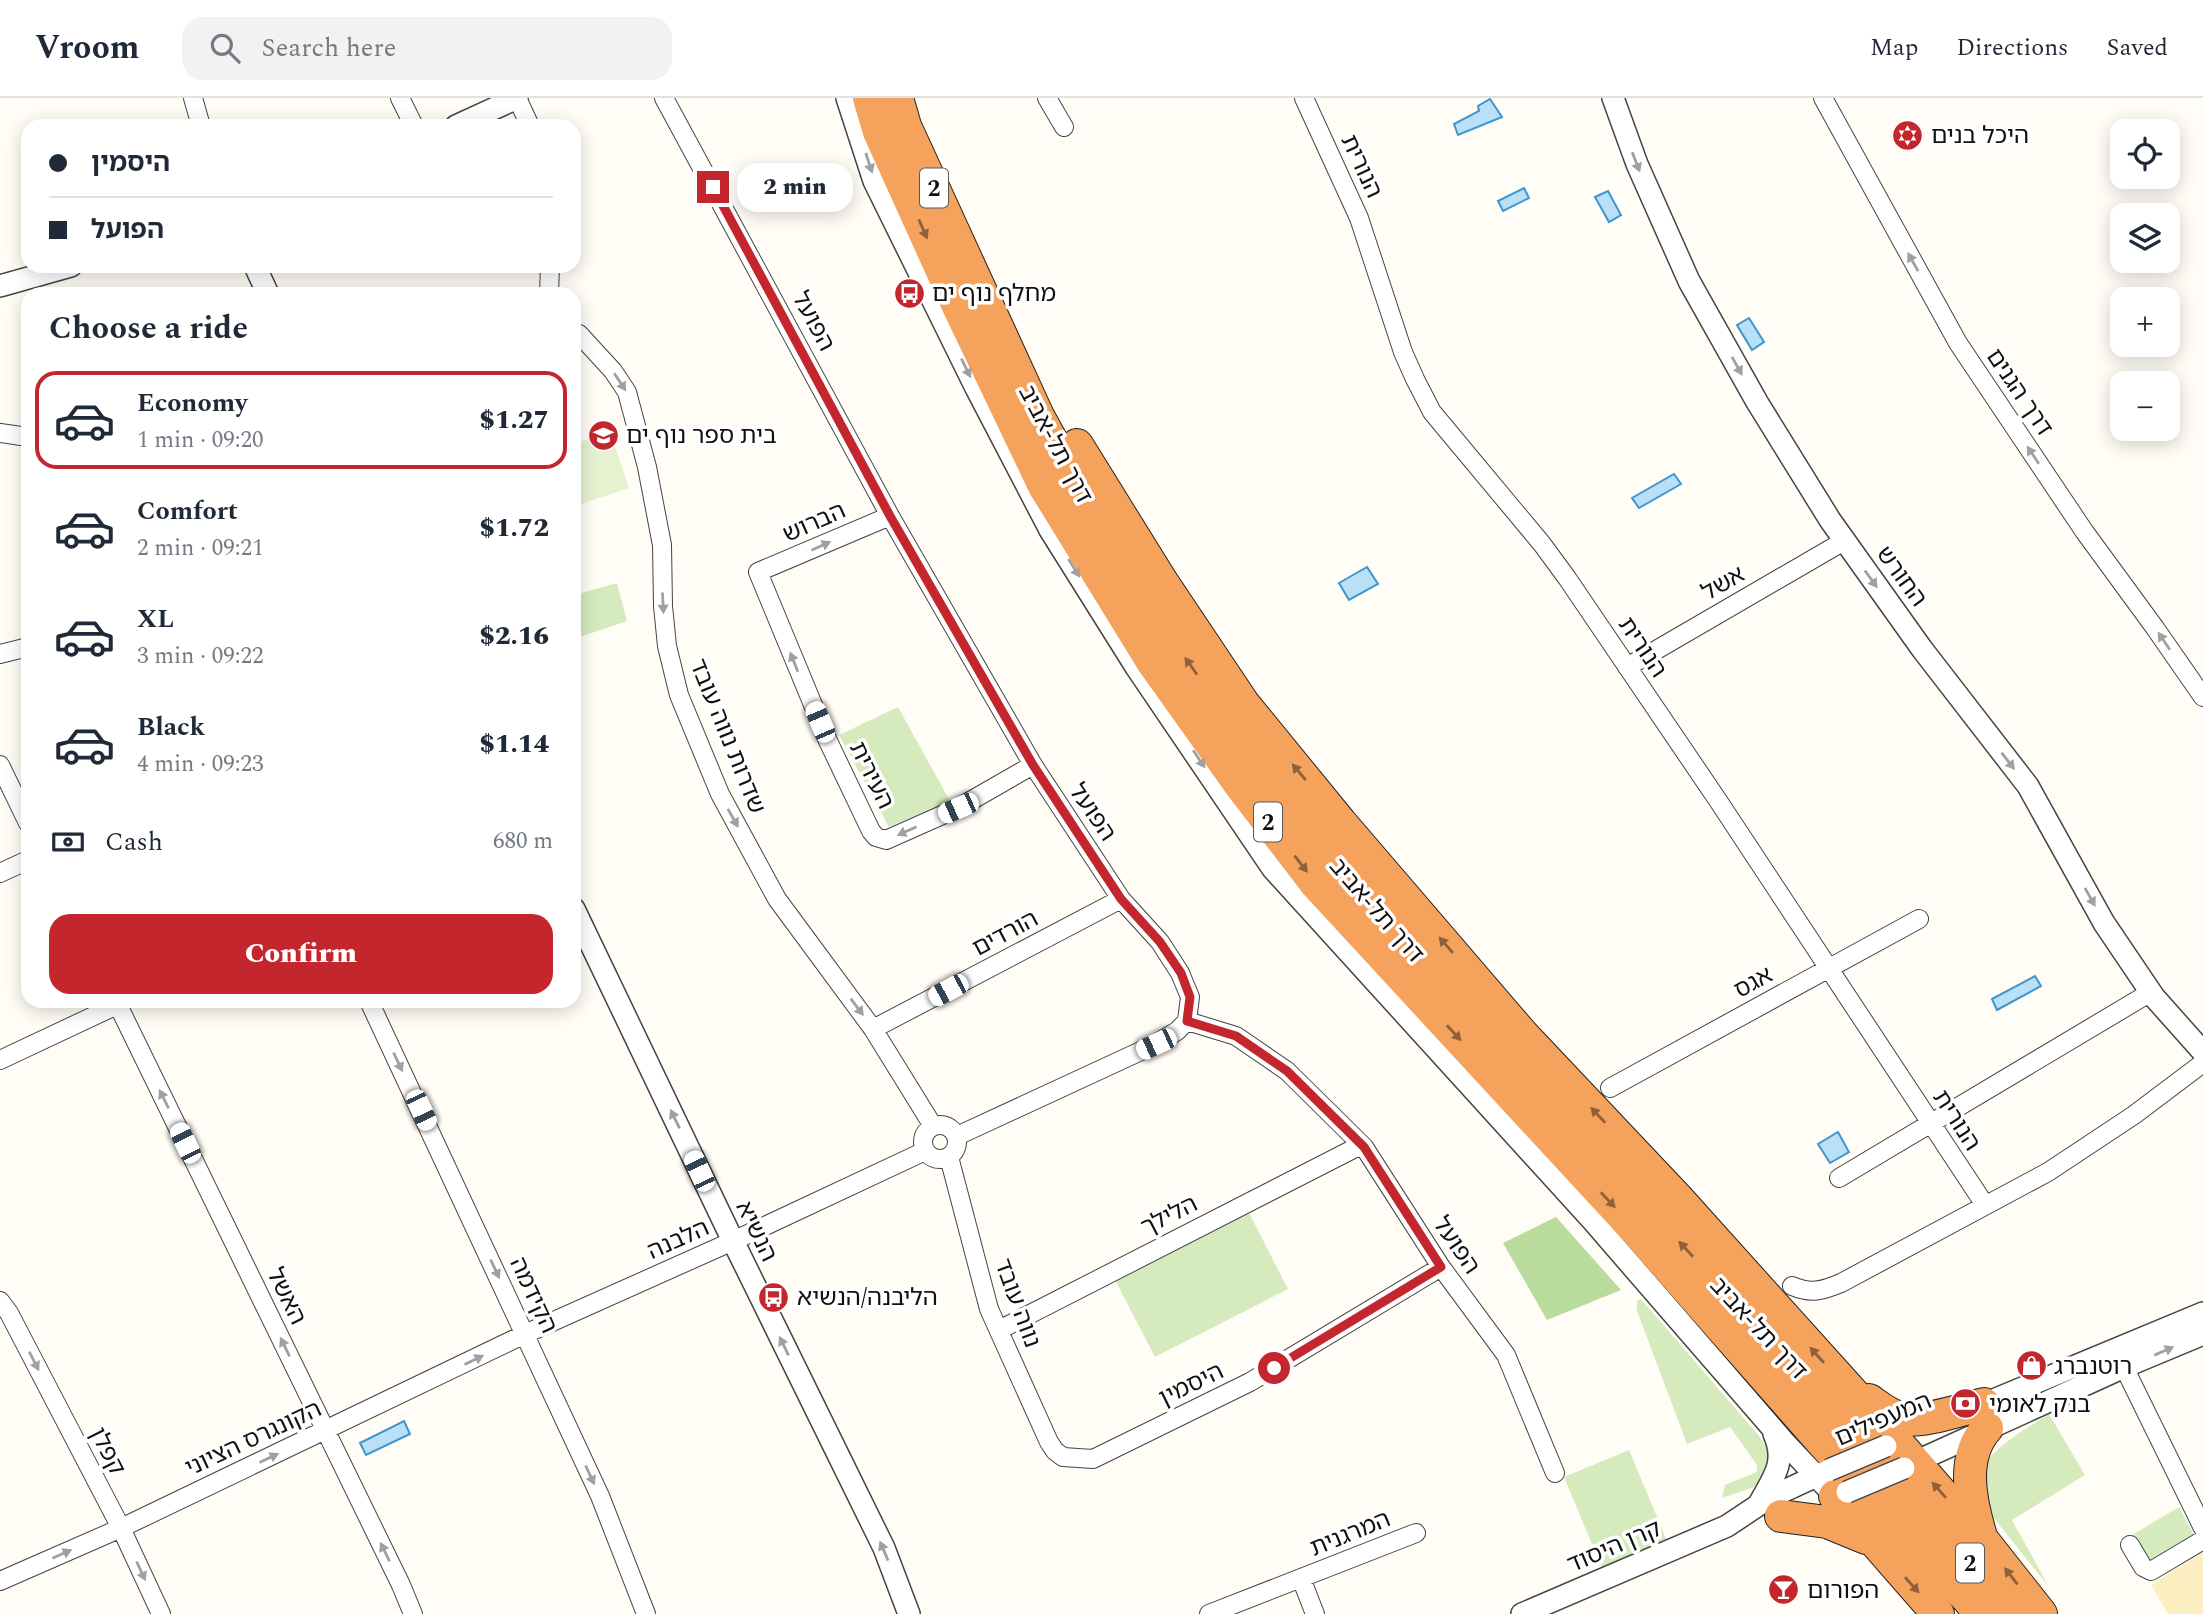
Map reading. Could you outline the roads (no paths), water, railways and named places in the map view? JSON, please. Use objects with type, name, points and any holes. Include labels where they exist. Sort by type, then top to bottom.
[{"type":"highway","name":"דרך תל-אביב","points":[[869,98],[879,132],[906,193],[1044,486],[1153,663],[1240,785],[1317,884],[1631,1225],[1821,1441],[1980,1614]]},
{"type":"highway","name":"דרך תל-אביב","points":[[897,98],[905,126],[1038,416],[1086,503],[1153,612],[1302,821],[1357,891],[1848,1426],[1993,1589],[2012,1614]]},
{"type":"highway","points":[[975,276],[1162,582],[1242,703],[1523,1035],[1677,1198],[1843,1383],[1900,1455],[1981,1538],[2041,1614]]},
{"type":"highway","points":[[1843,1383],[1890,1414],[1904,1419],[1985,1416],[1970,1476],[1970,1492],[1981,1538]]},
{"type":"highway","points":[[1832,1483],[1876,1544],[1938,1614]]},
{"type":"highway","points":[[1769,1511],[1827,1521],[1876,1544]]},
{"type":"street","points":[[193,98],[199,119]]},
{"type":"street","points":[[400,98],[410,119]]},
{"type":"street","points":[[471,119],[517,98],[527,119]]},
{"type":"street","name":"הפועל","points":[[664,98],[890,516],[1033,765],[1121,899],[1160,942],[1181,973],[1190,997],[1187,1021],[1236,1036],[1287,1071],[1361,1145],[1441,1267],[1506,1355],[1555,1473]]},
{"type":"street","points":[[847,98],[874,180],[975,388],[1050,530],[1136,667],[1273,869],[1592,1220],[1770,1425],[1832,1483]]},
{"type":"street","points":[[1047,98],[1064,127]]},
{"type":"street","name":"הנורית","points":[[1304,98],[1359,218],[1403,352],[1432,412],[1542,544],[1719,802],[1985,1205]]},
{"type":"street","name":"החורש","points":[[1613,98],[1637,164],[1689,281],[1760,407],[1844,541],[1922,649],[2028,786],[2104,923],[2151,992],[2203,1052]]},
{"type":"street","name":"דרך הגנים","points":[[1823,98],[1958,343],[2084,531],[2203,698]]},
{"type":"street","points":[[0,286],[46,273]]},
{"type":"street","name":"שדרות נווה עובד","points":[[581,336],[613,371],[627,392],[647,467],[662,545],[667,646],[679,695],[720,794],[777,899],[873,1029],[933,1126]]},
{"type":"street","points":[[0,433],[21,436]]},
{"type":"street","name":"הברוש","points":[[758,572],[890,516]]},
{"type":"street","name":"אשל","points":[[1627,667],[1844,541]]},
{"type":"street","name":"העירית","points":[[758,572],[828,741],[876,837],[886,840],[958,808],[1033,765]]},
{"type":"street","points":[[0,654],[21,649]]},
{"type":"street","points":[[0,765],[21,808]]},
{"type":"street","points":[[0,873],[21,863]]},
{"type":"street","name":"הורדים","points":[[873,1029],[1121,899]]},
{"type":"street","name":"אגס","points":[[1610,1087],[1919,919]]},
{"type":"street","name":"הנשיא","points":[[581,924],[884,1548],[909,1614]]},
{"type":"street","points":[[1839,1178],[2151,992]]},
{"type":"street","points":[[0,1060],[107,1008]]},
{"type":"street","name":"האשל","points":[[119,1008],[413,1614]]},
{"type":"street","name":"הקידמה","points":[[372,1008],[600,1496],[646,1614]]},
{"type":"street","points":[[957,1136],[1156,1044],[1187,1021]]},
{"type":"street","points":[[1792,1286],[1806,1292],[1820,1292],[1841,1283],[2048,1172],[2134,1115],[2203,1063]]},
{"type":"street","points":[[933,1126],[949,1127],[957,1136],[956,1148],[949,1157],[934,1158],[925,1151],[923,1138],[933,1126]]},
{"type":"street","name":"הלילך","points":[[999,1330],[1361,1145]]},
{"type":"street","name":"הלבנה","points":[[526,1334],[925,1151]]},
{"type":"street","name":"נווה עובד","points":[[949,1157],[989,1308],[1049,1442],[1063,1457]]},
{"type":"street","name":"היסמין","points":[[1063,1457],[1093,1460],[1250,1382],[1441,1267]]},
{"type":"street","name":"קפלן","points":[[3,1307],[121,1528],[161,1614]]},
{"type":"street","name":"המעפילים","points":[[1832,1483],[1900,1455],[2131,1343],[2203,1313]]},
{"type":"street","name":"הקונגרס הציוני","points":[[0,1581],[326,1432],[526,1334]]},
{"type":"street","name":"המעפילים","points":[[1985,1416],[2124,1367],[2203,1334]]},
{"type":"street","points":[[2131,1343],[2124,1354],[2124,1367],[2203,1528]]},
{"type":"street","points":[[1769,1511],[1780,1456],[1780,1446],[1770,1425]]},
{"type":"street","name":"קרן היסוד","points":[[1522,1614],[1832,1483]]},
{"type":"street","name":"המרגנית","points":[[1209,1614],[1416,1533]]},
{"type":"street","points":[[2130,1545],[2143,1567],[2151,1571],[2203,1541]]},
{"type":"street","name":"המרגנית","points":[[1301,1578],[1315,1614]]},
{"type":"water","points":[[1490,99],[1502,117],[1458,135],[1454,124],[1479,111],[1478,106]]},
{"type":"water","points":[[1524,188],[1529,198],[1503,211],[1498,201]]},
{"type":"water","points":[[1608,191],[1621,215],[1609,222],[1595,197]]},
{"type":"water","points":[[1749,318],[1764,342],[1752,350],[1737,325]]},
{"type":"water","points":[[1674,474],[1681,484],[1639,508],[1632,498]]},
{"type":"water","points":[[1367,567],[1378,584],[1349,600],[1339,583]]},
{"type":"water","points":[[2035,976],[2041,986],[1997,1010],[1992,999]]},
{"type":"water","points":[[1838,1132],[1849,1152],[1830,1163],[1818,1144]]},
{"type":"water","points":[[404,1421],[410,1434],[366,1455],[360,1443]]},
{"type":"place","name":"היכל בנים","points":[[1908,135]]},
{"type":"place","name":"מחלף נוף ים","points":[[909,293]]},
{"type":"place","name":"בית ספר נוף ים","points":[[603,435]]},
{"type":"place","name":"הליבנה/הנשיא","points":[[774,1297]]},
{"type":"place","name":"רוטנברג","points":[[2031,1366]]},
{"type":"place","name":"בנק לאומי","points":[[1966,1404]]},
{"type":"place","name":"הפורום","points":[[1784,1590]]}]
